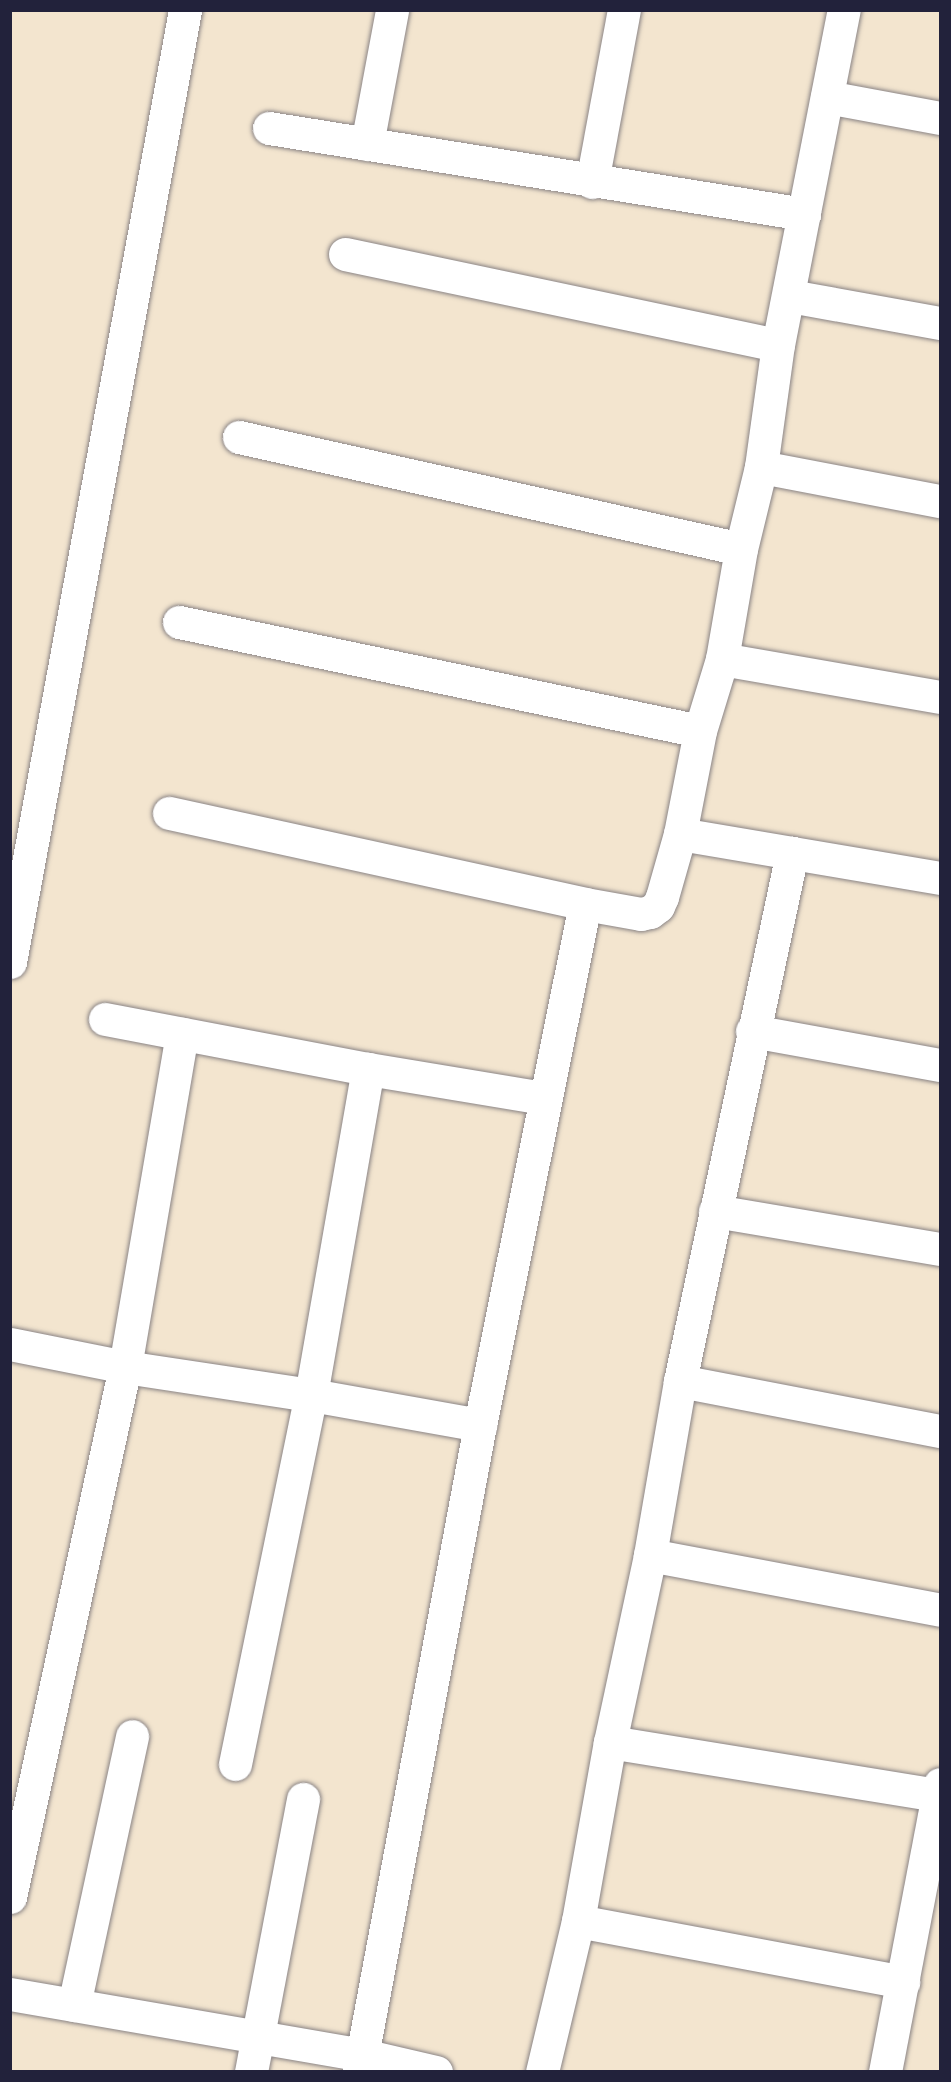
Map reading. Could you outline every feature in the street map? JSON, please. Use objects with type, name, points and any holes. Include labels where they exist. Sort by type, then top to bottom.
[{"type":"street","points":[[10,962],[185,10]]},
{"type":"street","points":[[368,144],[392,10]]},
{"type":"street","points":[[592,182],[624,10]]},
{"type":"street","points":[[169,813],[585,904],[641,914],[650,912],[658,906],[680,834],[700,731],[722,658],[741,549],[761,466],[778,345],[790,297],[844,10]]},
{"type":"street","points":[[827,97],[940,118]]},
{"type":"street","points":[[269,128],[592,182],[804,214]]},
{"type":"street","points":[[345,254],[778,345]]},
{"type":"street","points":[[790,297],[940,323]]},
{"type":"street","points":[[240,437],[741,549]]},
{"type":"street","points":[[761,466],[940,501]]},
{"type":"street","points":[[179,622],[700,731]]},
{"type":"street","points":[[722,658],[940,697]]},
{"type":"street","points":[[680,834],[940,878]]},
{"type":"street","points":[[542,2072],[578,1921],[610,1742],[650,1555],[680,1382],[714,1211],[792,853]]},
{"type":"street","points":[[361,2063],[480,1425],[544,1098],[585,904]]},
{"type":"street","points":[[105,1019],[368,1069],[544,1098]]},
{"type":"street","points":[[752,1031],[940,1065]]},
{"type":"street","points":[[10,1897],[125,1366],[182,1034]]},
{"type":"street","points":[[235,1764],[311,1395],[368,1069]]},
{"type":"street","points":[[714,1211],[940,1249]]},
{"type":"street","points":[[10,1344],[125,1366],[311,1395],[480,1425]]},
{"type":"street","points":[[680,1382],[940,1431]]},
{"type":"street","points":[[650,1555],[940,1610]]},
{"type":"street","points":[[74,2005],[132,1736]]},
{"type":"street","points":[[610,1742],[939,1790],[885,2072]]},
{"type":"street","points":[[251,2072],[303,1799]]},
{"type":"street","points":[[578,1921],[903,1982]]},
{"type":"street","points":[[10,1994],[257,2036],[361,2063],[436,2072]]}]
